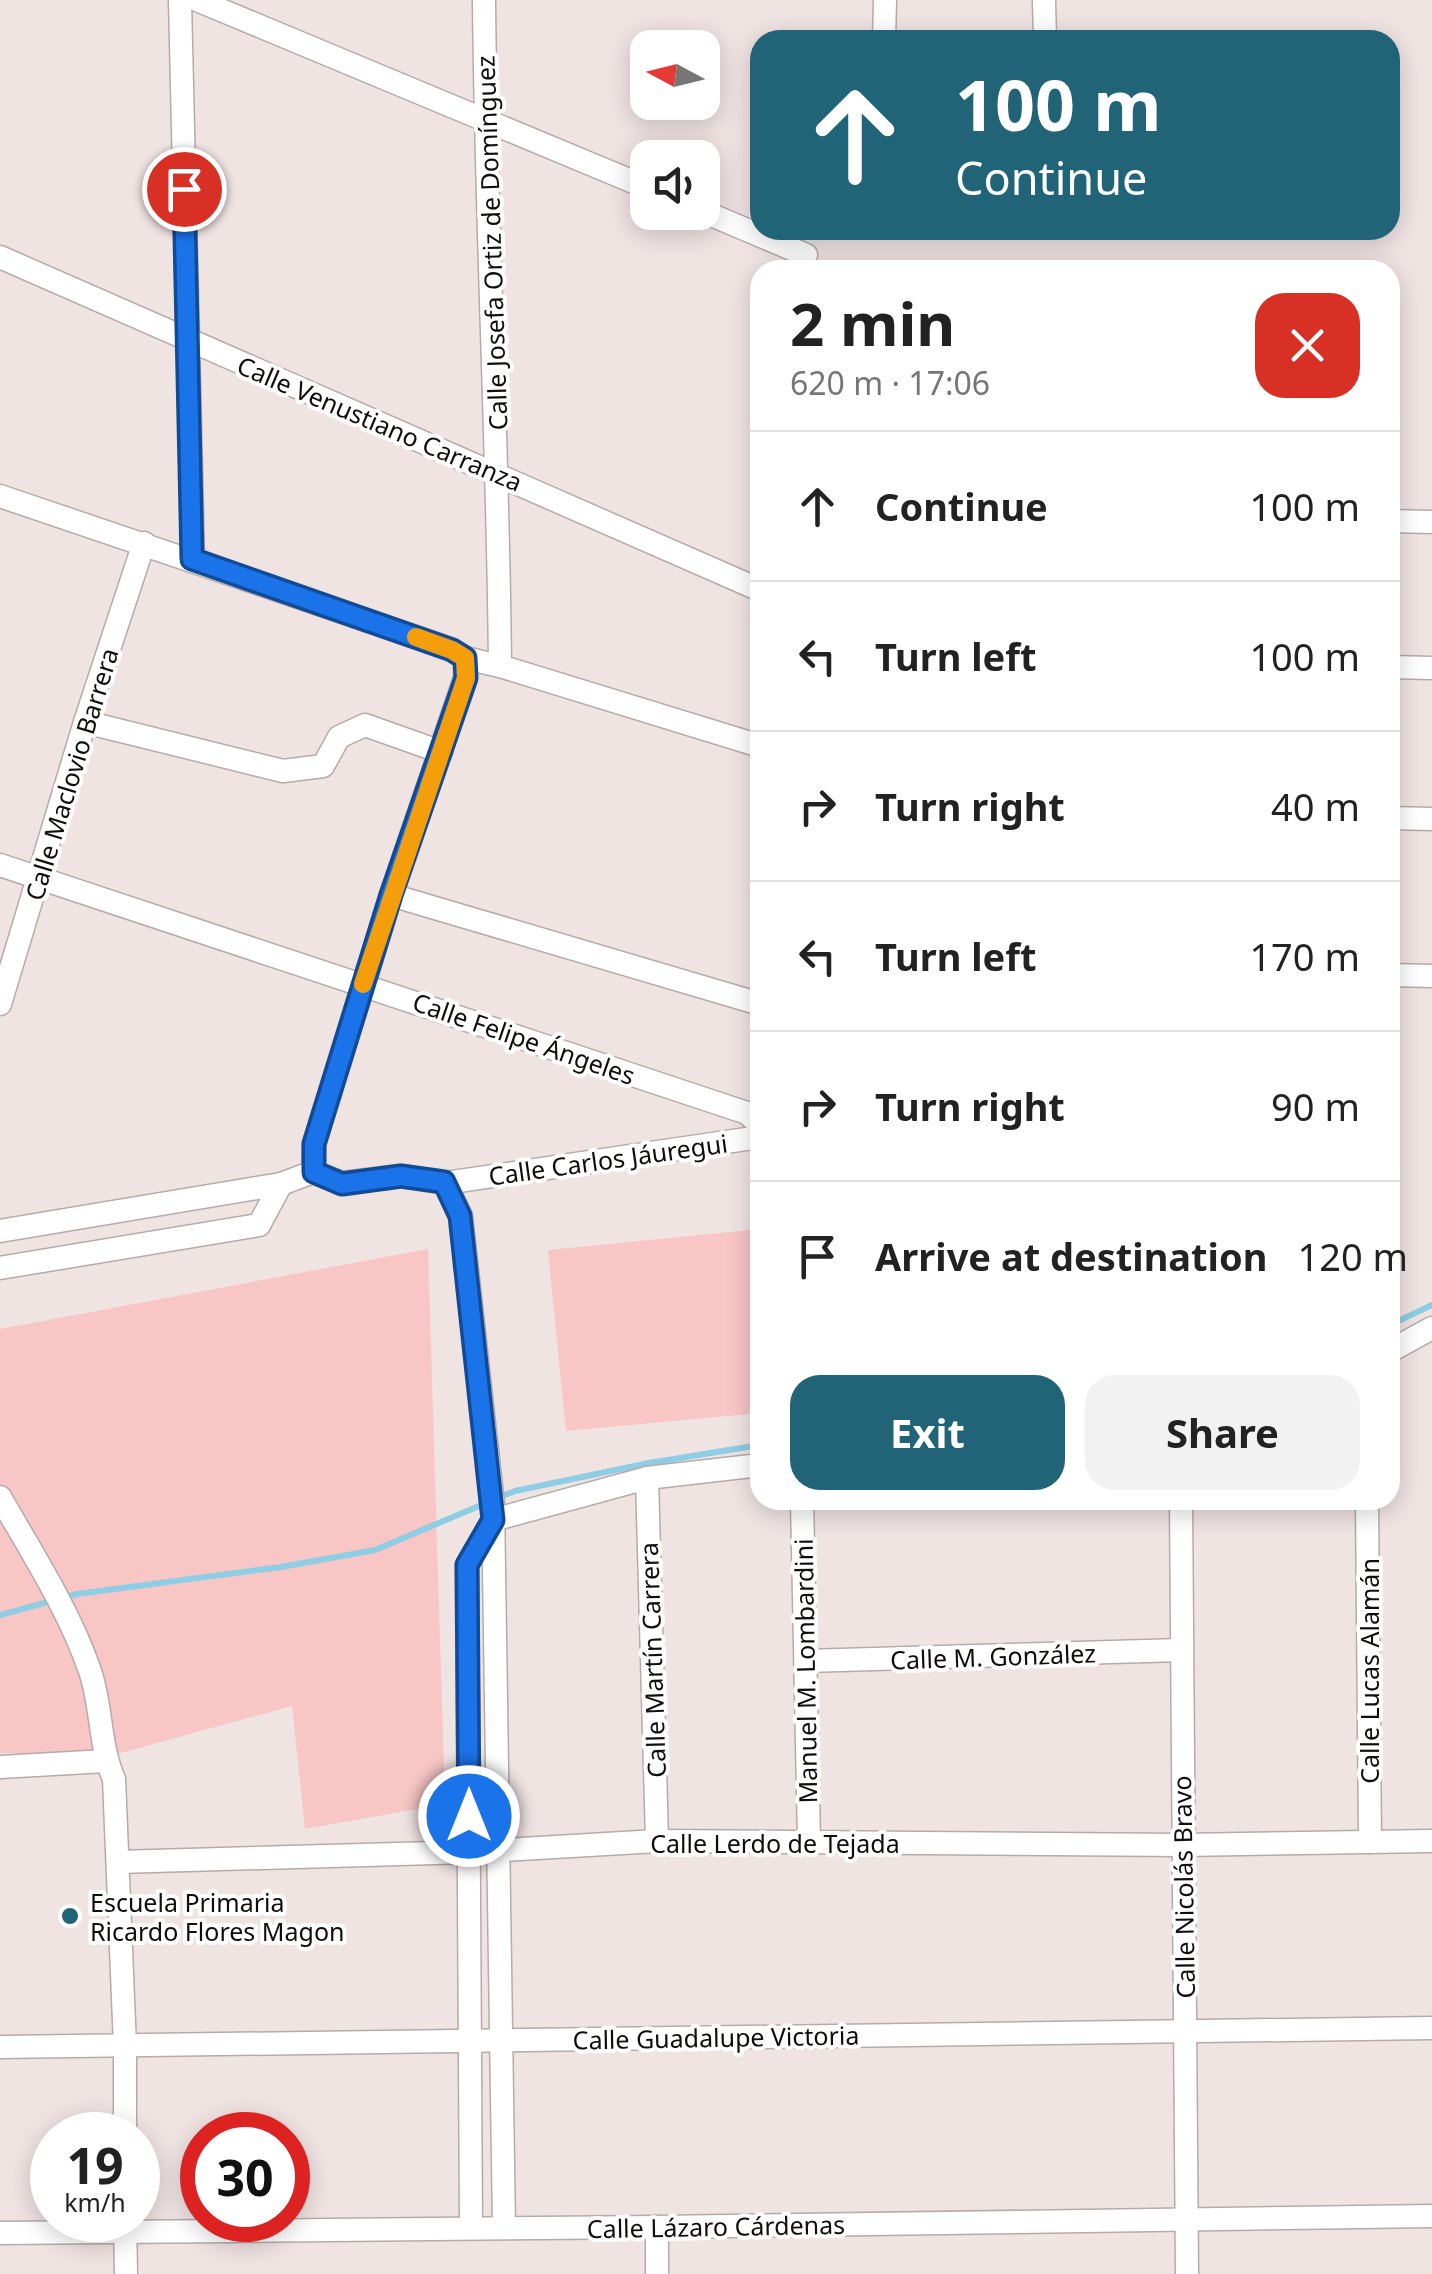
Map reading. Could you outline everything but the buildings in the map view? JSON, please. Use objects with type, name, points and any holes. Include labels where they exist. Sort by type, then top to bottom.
[{"type":"street","points":[[180,0],[192,559]]},
{"type":"street","points":[[197,0],[630,180]]},
{"type":"street","name":"Calle Josefa Ortiz de Domínguez","points":[[484,0],[500,666]]},
{"type":"street","points":[[884,30],[885,0]]},
{"type":"street","points":[[1044,0],[1046,30]]},
{"type":"street","points":[[720,219],[750,231]]},
{"type":"street","points":[[771,240],[806,255]]},
{"type":"street","name":"Calle Venustiano Carranza","points":[[0,257],[750,586]]},
{"type":"street","points":[[0,496],[192,559],[452,650],[465,658],[750,743]]},
{"type":"street","points":[[1400,521],[1432,522]]},
{"type":"street","name":"Calle Maclovio Barrera","points":[[0,1004],[144,543]]},
{"type":"street","points":[[0,1231],[281,1184],[314,1172],[314,1144],[391,895],[466,678],[465,658]]},
{"type":"street","points":[[1400,667],[1432,668]]},
{"type":"street","points":[[85,722],[283,770],[323,766],[339,736],[365,724],[441,752]]},
{"type":"street","points":[[1400,818],[1432,819]]},
{"type":"street","name":"Calle Felipe Ángeles","points":[[0,865],[750,1116]]},
{"type":"street","points":[[391,895],[750,1001]]},
{"type":"street","points":[[1400,976],[1432,976]]},
{"type":"street","name":"Calle Carlos Jáuregui","points":[[314,1172],[342,1184],[401,1176],[444,1182],[750,1138]]},
{"type":"street","points":[[444,1182],[460,1216],[493,1512],[504,2226]]},
{"type":"street","points":[[0,1268],[258,1225],[281,1184]]},
{"type":"street","points":[[1400,1346],[1432,1328]]},
{"type":"street","points":[[493,1512],[647,1478],[750,1466]]},
{"type":"street","name":"Calle Martín Carrera","points":[[647,1478],[656,1842]]},
{"type":"street","points":[[0,1497],[63,1608],[92,1674],[106,1762],[114,1779],[125,2112]]},
{"type":"street","name":"Manuel M. Lombardini","points":[[802,1510],[809,1842]]},
{"type":"street","name":"Calle Nicolás Bravo","points":[[1181,1510],[1187,2274]]},
{"type":"street","name":"Calle Lucas Alamán","points":[[1367,1510],[1370,1842]]},
{"type":"street","points":[[470,2227],[467,1565],[493,1512]]},
{"type":"street","name":"Calle M. González","points":[[806,1661],[1181,1650]]},
{"type":"street","points":[[0,1767],[106,1762]]},
{"type":"street","name":"Calle Lerdo de Tejada","points":[[118,1862],[469,1852],[656,1842],[1183,1845],[1432,1841]]},
{"type":"street","name":"Calle Guadalupe Victoria","points":[[0,2046],[1432,2028]]},
{"type":"street","name":"Calle Lázaro Cárdenas","points":[[160,2226],[657,2228],[1432,2216]]},
{"type":"street","points":[[657,2228],[657,2274]]},
{"type":"street","name":"Calle Lázaro Cárdenas","points":[[0,2232],[30,2231]]},
{"type":"street","points":[[125,2242],[126,2274]]},
{"type":"shaded area","points":[[750,1230],[750,1414],[566,1431],[548,1250]]},
{"type":"shaded area","points":[[428,1249],[445,1804],[305,1829],[292,1706],[117,1754],[0,1753],[0,1329]]},
{"type":"waterway","points":[[1400,1320],[1432,1305]]},
{"type":"waterway","points":[[497,1498],[649,1463],[750,1447]]},
{"type":"waterway","points":[[0,1615],[77,1594],[281,1567],[375,1550],[486,1503]]},
{"type":"slow traffic","points":[[363,984],[466,678],[465,658],[416,637]]},
{"type":"place","name":"Escuela Primaria Ricardo Flores Magon","points":[[70,1916]]},
{"type":"route","points":[[184,189],[192,559],[452,650],[465,658],[466,678],[391,895],[314,1144],[314,1172],[342,1184],[401,1176],[444,1182],[460,1216],[493,1520],[467,1565],[469,1816]]}]
